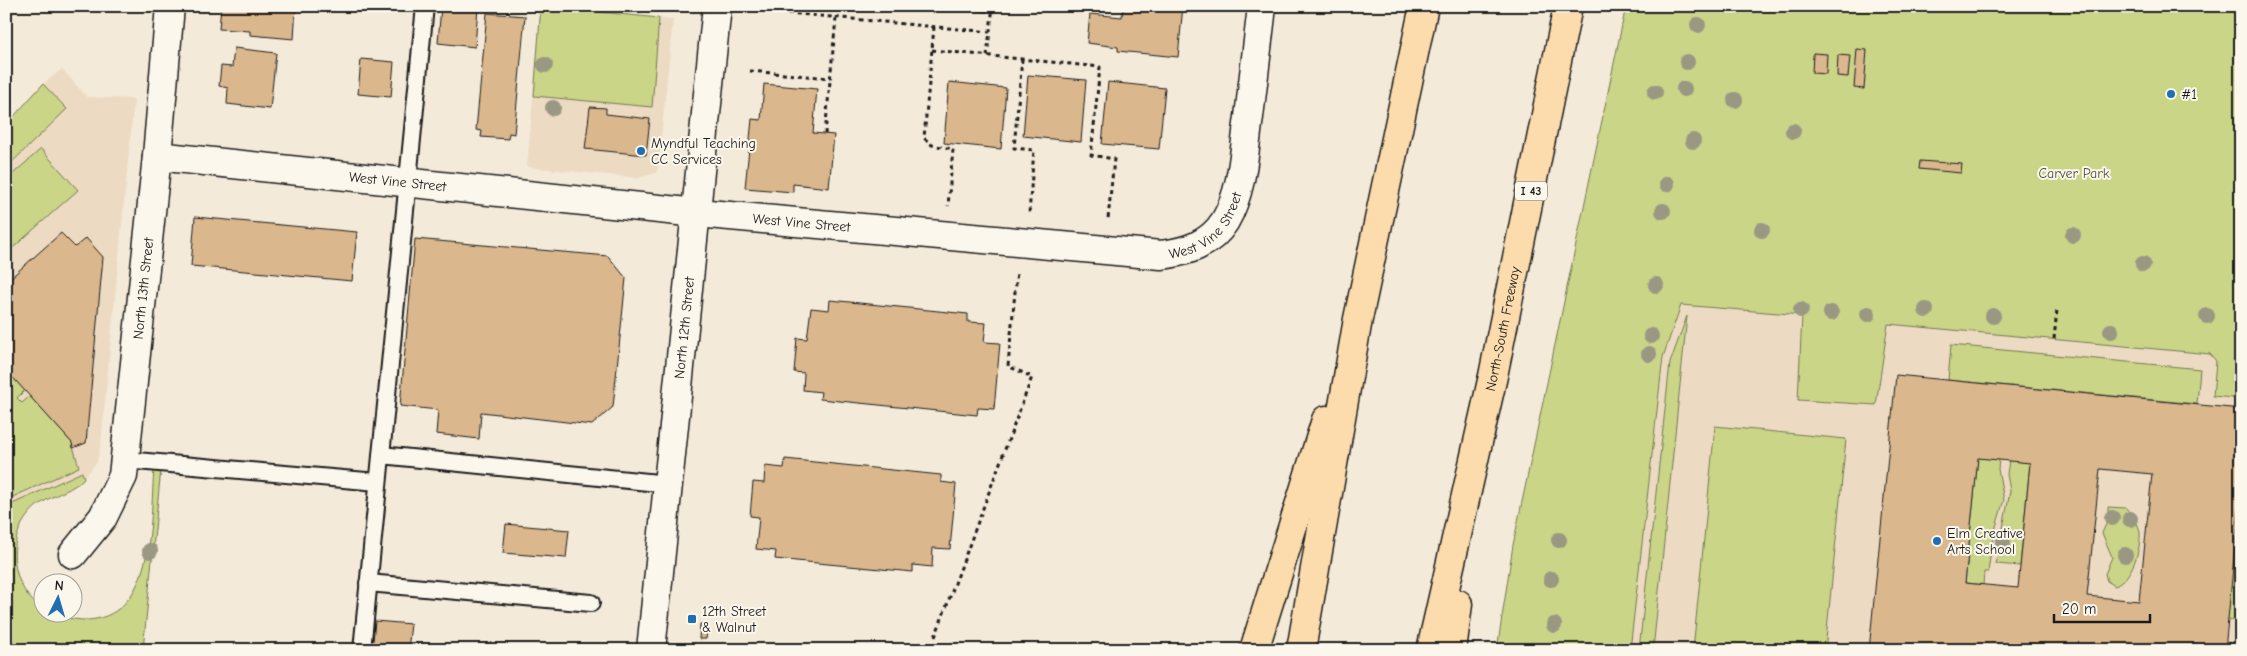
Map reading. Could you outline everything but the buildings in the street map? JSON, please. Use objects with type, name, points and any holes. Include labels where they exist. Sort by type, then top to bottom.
[{"type":"highway","points":[[1302,650],[1358,319],[1424,6]]},
{"type":"highway","name":"North-South Freeway","points":[[1431,650],[1493,376],[1568,6]]},
{"type":"highway","points":[[1254,650],[1358,319]]},
{"type":"highway","points":[[1452,650],[1493,376]]},
{"type":"street","name":"North 13th Street","points":[[73,554],[103,517],[123,476],[157,156],[170,6]]},
{"type":"street","name":"North 12th Street","points":[[650,650],[697,213],[717,6]]},
{"type":"street","name":"West Vine Street","points":[[157,156],[697,213],[1160,256],[1193,250],[1224,222],[1234,202],[1243,164],[1261,15]]},
{"type":"lane","points":[[362,650],[425,6]]},
{"type":"lane","points":[[381,455],[668,484]]},
{"type":"lane","points":[[125,460],[378,482]]},
{"type":"lane","points":[[368,583],[591,603]]},
{"type":"path","points":[[987,56],[993,6]]},
{"type":"path","points":[[756,10],[990,32]]},
{"type":"path","points":[[825,134],[836,18]]},
{"type":"path","points":[[934,27],[924,138],[932,145],[954,149],[947,212]]},
{"type":"path","points":[[932,50],[1100,67],[1091,155],[1114,159],[1108,227]]},
{"type":"path","points":[[1022,59],[1014,148],[1034,150],[1029,219]]},
{"type":"path","points":[[750,71],[830,78]]},
{"type":"path","points":[[935,637],[1032,377],[1008,366],[1018,263]]},
{"type":"path","points":[[2054,339],[2057,310]]},
{"type":"shaded area","points":[[541,6],[673,20],[656,173],[639,178],[527,167]]},
{"type":"shaded area","points":[[62,69],[87,97],[134,99],[101,444],[97,462],[84,478],[82,473],[6,508],[6,125],[43,84]]},
{"type":"shaded area","name":"Elm Creative Arts School","points":[[2241,279],[2241,650],[1622,650],[1661,304]]},
{"type":"green space","points":[[541,6],[659,18],[652,107],[534,96]]},
{"type":"green space","name":"Carver Park","points":[[1626,6],[2241,6],[2241,399],[2213,396],[2216,361],[2210,354],[1888,324],[1876,405],[1798,400],[1802,315],[1681,305],[1663,357],[1630,650],[1497,650],[1513,545]]},
{"type":"green space","points":[[43,84],[67,109],[6,168],[6,125]]},
{"type":"green space","points":[[41,149],[78,190],[6,254],[6,180]]},
{"type":"green space","points":[[1687,316],[1653,650],[1639,650],[1670,363]]},
{"type":"green space","points":[[1951,345],[2200,369],[2197,404],[1948,380]]},
{"type":"green space","points":[[6,370],[25,390],[17,398],[22,403],[30,396],[72,443],[79,467],[6,500]]},
{"type":"green space","points":[[1715,426],[1846,439],[1825,650],[1693,650]]},
{"type":"green space","points":[[1978,458],[1999,459],[1998,469],[2004,500],[1993,537],[1988,572],[1984,572],[1983,585],[1965,583]]},
{"type":"green space","points":[[2009,460],[2030,463],[2020,566],[1996,564],[2010,491],[2007,474]]},
{"type":"green space","points":[[154,469],[161,469],[143,650],[19,650],[6,632],[6,507],[82,472],[84,478],[79,483],[38,505],[27,516],[15,543],[17,573],[22,586],[32,600],[32,624],[82,624],[82,620],[96,619],[116,611],[130,597],[140,579],[146,557],[152,511]]},
{"type":"green space","points":[[2241,485],[2241,625],[2236,625],[2236,621],[2227,620]]},
{"type":"green space","points":[[2108,507],[2126,508],[2137,523],[2140,533],[2139,547],[2131,570],[2115,586],[2107,581],[2105,574],[2112,557],[2102,533],[2108,520]]},
{"type":"green space","points":[[2234,639],[2241,640],[2241,650],[2225,650],[2225,642],[2234,643]]},
{"type":"place","name":"#1","points":[[2171,94]]},
{"type":"place","name":"Myndful Teaching CC Services","points":[[641,151]]},
{"type":"place","name":"Elm Creative Arts School","points":[[1937,541]]},
{"type":"place","name":"12th Street & Walnut","points":[[692,619]]}]
